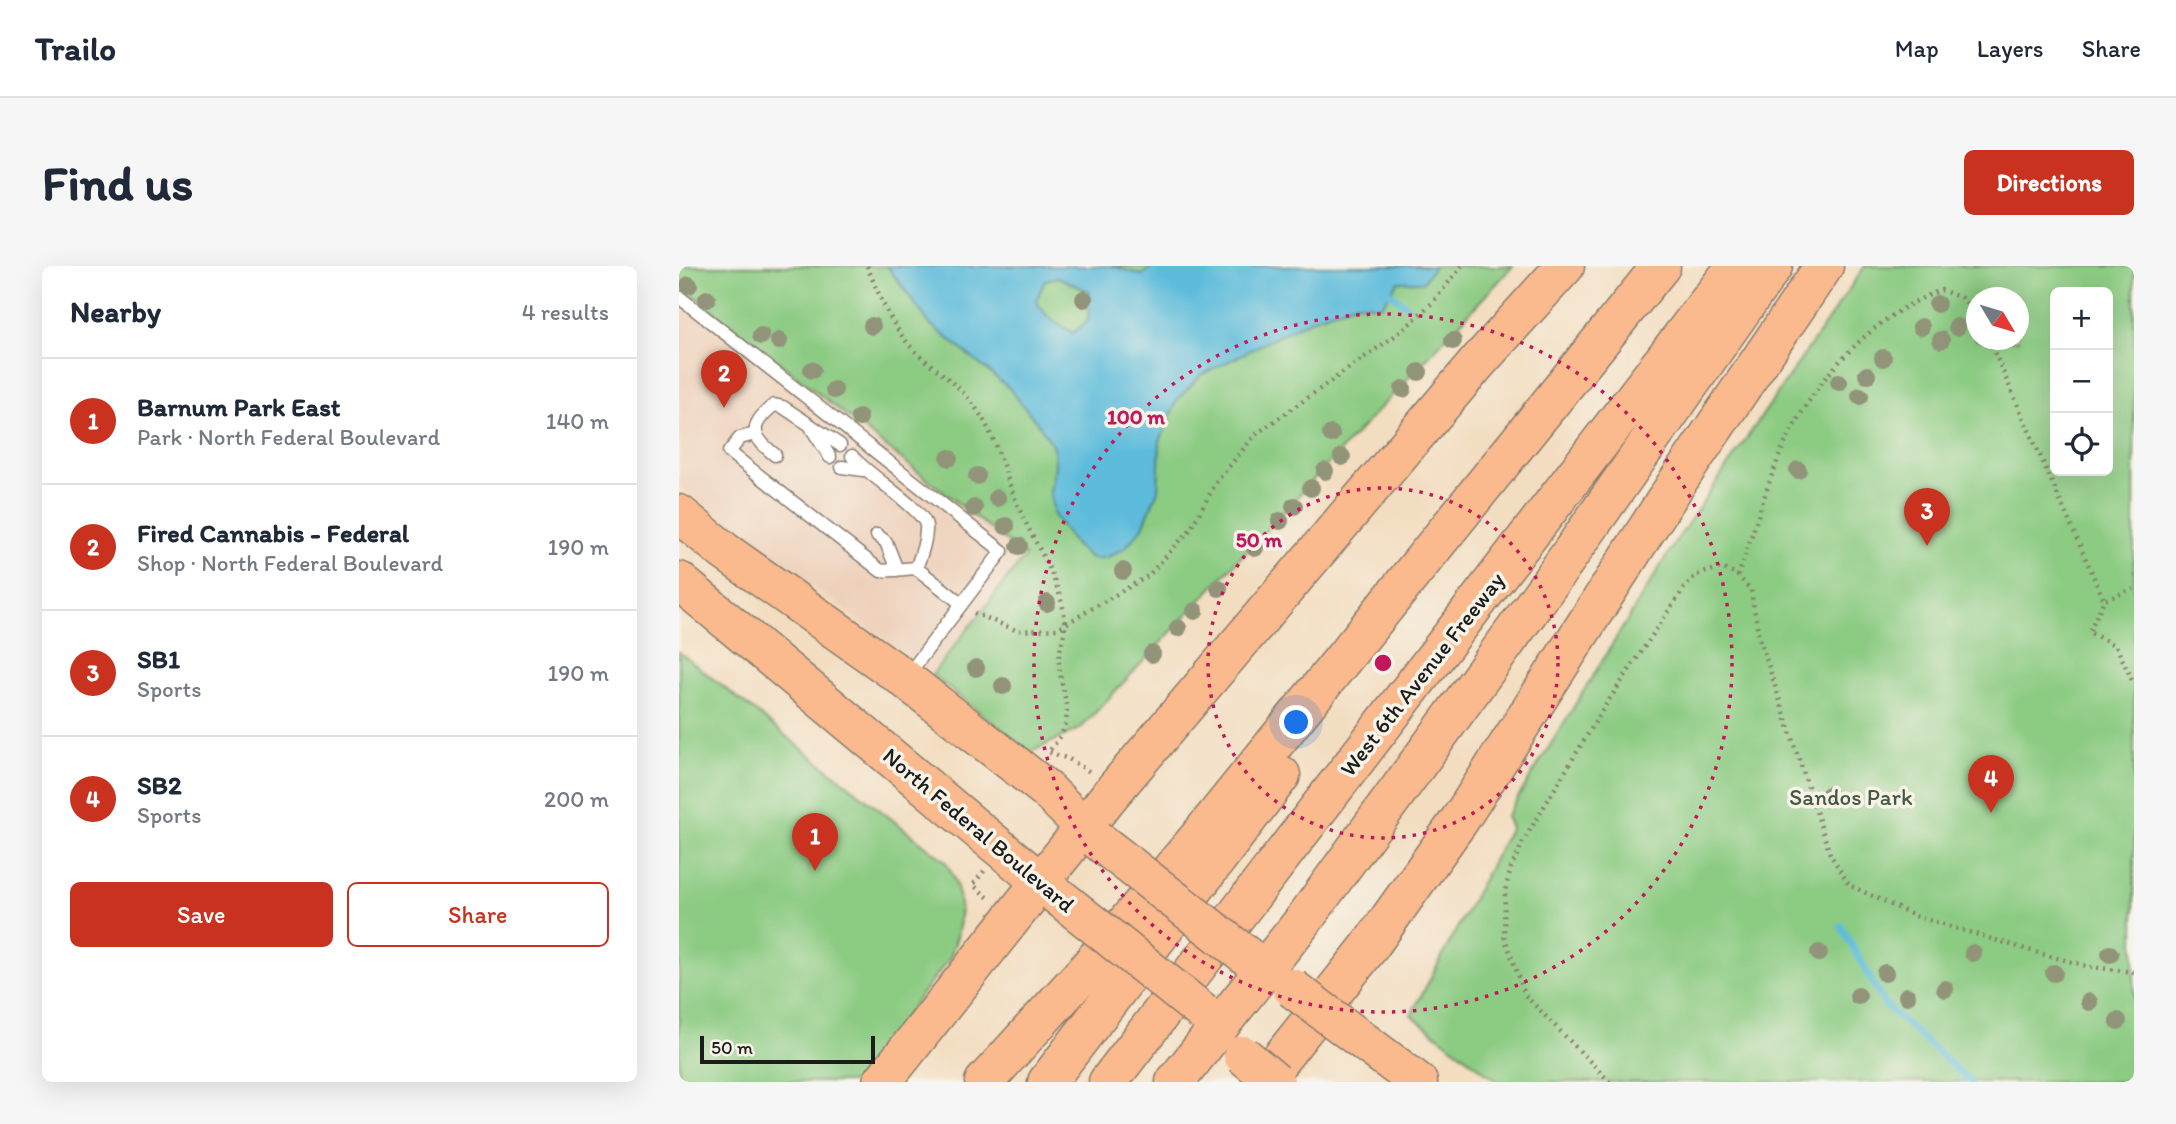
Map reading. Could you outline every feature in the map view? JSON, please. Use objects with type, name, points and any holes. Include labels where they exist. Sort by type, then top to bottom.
[{"type":"main road","points":[[882,1082],[1048,887],[1478,362],[1565,266]]},
{"type":"main road","points":[[984,1082],[1089,967],[1189,848],[1662,266]]},
{"type":"main road","points":[[1047,1082],[1662,266]]},
{"type":"main road","name":"West 6th Avenue Freeway","points":[[1108,1082],[1736,266]]},
{"type":"main road","points":[[1183,1072],[1303,921],[1548,585],[1773,266]]},
{"type":"main road","points":[[1262,1082],[1370,946],[1461,818],[1677,484],[1824,266]]},
{"type":"main road","points":[[679,514],[724,551],[905,679],[1047,770],[1090,833],[1265,969],[1418,1082]]},
{"type":"main road","name":"North Federal Boulevard","points":[[679,581],[1000,849],[1203,1012],[1249,1062],[1275,1082]]},
{"type":"lane","points":[[679,297],[1002,551],[905,679]]},
{"type":"lane","points":[[775,456],[754,434],[757,424],[774,405],[783,407],[812,429],[840,445]]},
{"type":"lane","points":[[812,429],[830,457]]},
{"type":"lane","points":[[754,434],[740,438],[729,452],[881,571],[916,568],[962,604]]},
{"type":"lane","points":[[852,456],[863,470],[920,512],[926,525],[916,568]]},
{"type":"lane","points":[[842,467],[863,470]]},
{"type":"lane","points":[[877,535],[886,542],[897,570]]},
{"type":"path","points":[[867,266],[890,319],[903,337],[959,386],[993,434],[1016,501],[1054,579],[1066,624],[1059,662],[1068,704],[1067,722],[1047,770]]},
{"type":"path","points":[[962,604],[975,614],[1018,631],[1042,632],[1066,624],[1121,594],[1160,565],[1190,530],[1217,481],[1255,435],[1403,330],[1431,303],[1462,266]]},
{"type":"path","points":[[1738,576],[1779,459],[1799,419],[1843,357],[1882,321],[1920,298],[1942,290],[1961,298],[1966,303]]},
{"type":"path","points":[[1993,350],[2104,600]]},
{"type":"path","points":[[1610,1082],[1525,995],[1504,936],[1505,891],[1524,840],[1604,709],[1684,589],[1696,575],[1709,569],[1726,569],[1738,576],[1751,590],[1759,637],[1830,854],[1849,885],[1864,895],[1915,916],[1975,935],[2091,967],[2134,972]]},
{"type":"path","points":[[2134,589],[2104,600],[2089,632],[2116,646],[2134,684]]},
{"type":"path","points":[[1047,770],[1069,758]]},
{"type":"path","points":[[973,885],[1000,849]]},
{"type":"shaded area","points":[[679,284],[1025,556],[932,675],[679,486]]},
{"type":"green space","points":[[679,266],[1513,266],[1081,728],[1031,752],[932,675],[1025,556],[679,284]]},
{"type":"green space","name":"Sandos Park","points":[[1865,266],[2134,266],[2134,1082],[1498,1082],[1411,1015],[1511,827],[1506,817],[1676,541]]},
{"type":"green space","points":[[679,652],[945,861],[957,885],[960,922],[949,959],[854,1082],[679,1082]]},
{"type":"water","points":[[887,266],[1113,266],[1142,275],[1154,266],[1434,266],[1423,282],[1398,282],[1381,306],[1357,303],[1314,318],[1201,375],[1177,400],[1160,441],[1158,490],[1143,527],[1125,548],[1106,558],[1091,558],[1075,545],[1054,515],[1050,491],[1055,466],[1054,447],[1039,425],[1009,388],[930,324]],"holes":[[[1058,277],[1090,292],[1088,321],[1073,333],[1048,317],[1036,301],[1045,280]]]},
{"type":"waterway","points":[[1383,288],[1406,305]]},
{"type":"waterway","points":[[1841,926],[1885,1005],[1971,1082]]},
{"type":"place","name":"Fired Cannabis - Federal","points":[[724,408]]},
{"type":"place","name":"SB1","points":[[1927,546]]},
{"type":"place","name":"SB2","points":[[1991,813]]},
{"type":"place","name":"Barnum Park East","points":[[815,871]]}]
